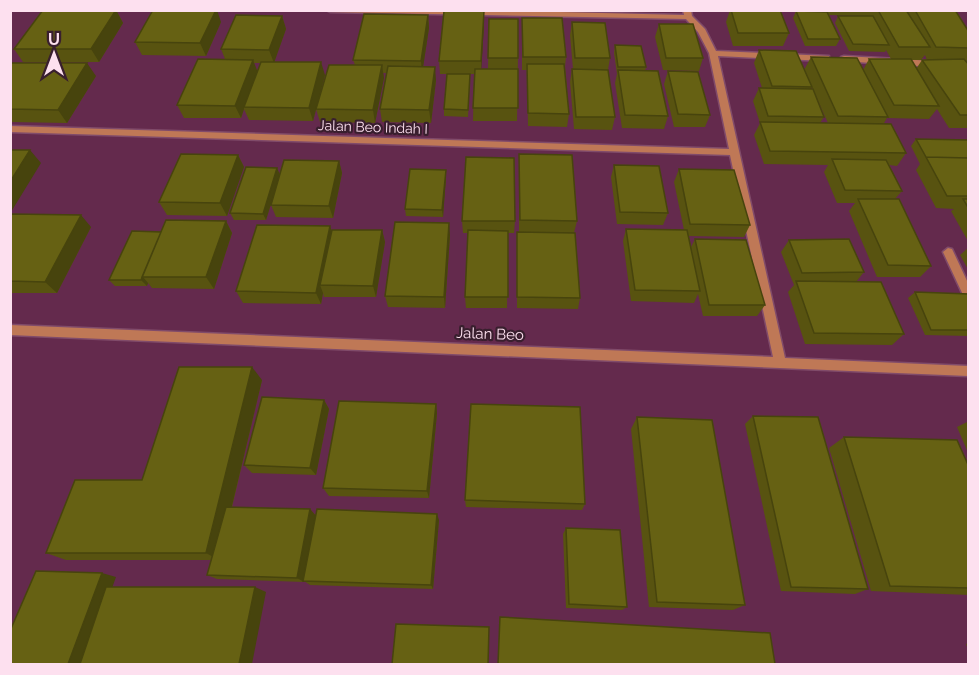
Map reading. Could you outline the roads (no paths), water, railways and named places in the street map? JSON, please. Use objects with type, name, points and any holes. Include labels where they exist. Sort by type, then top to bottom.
[{"type":"street","points":[[330,10],[687,14],[702,32],[713,52],[780,363]]},
{"type":"street","points":[[713,52],[946,64]]},
{"type":"street","name":"Jalan Beo Indah I","points":[[10,129],[735,152]]},
{"type":"street","points":[[948,252],[969,294]]},
{"type":"street","name":"Jalan Beo","points":[[10,330],[969,371]]}]
